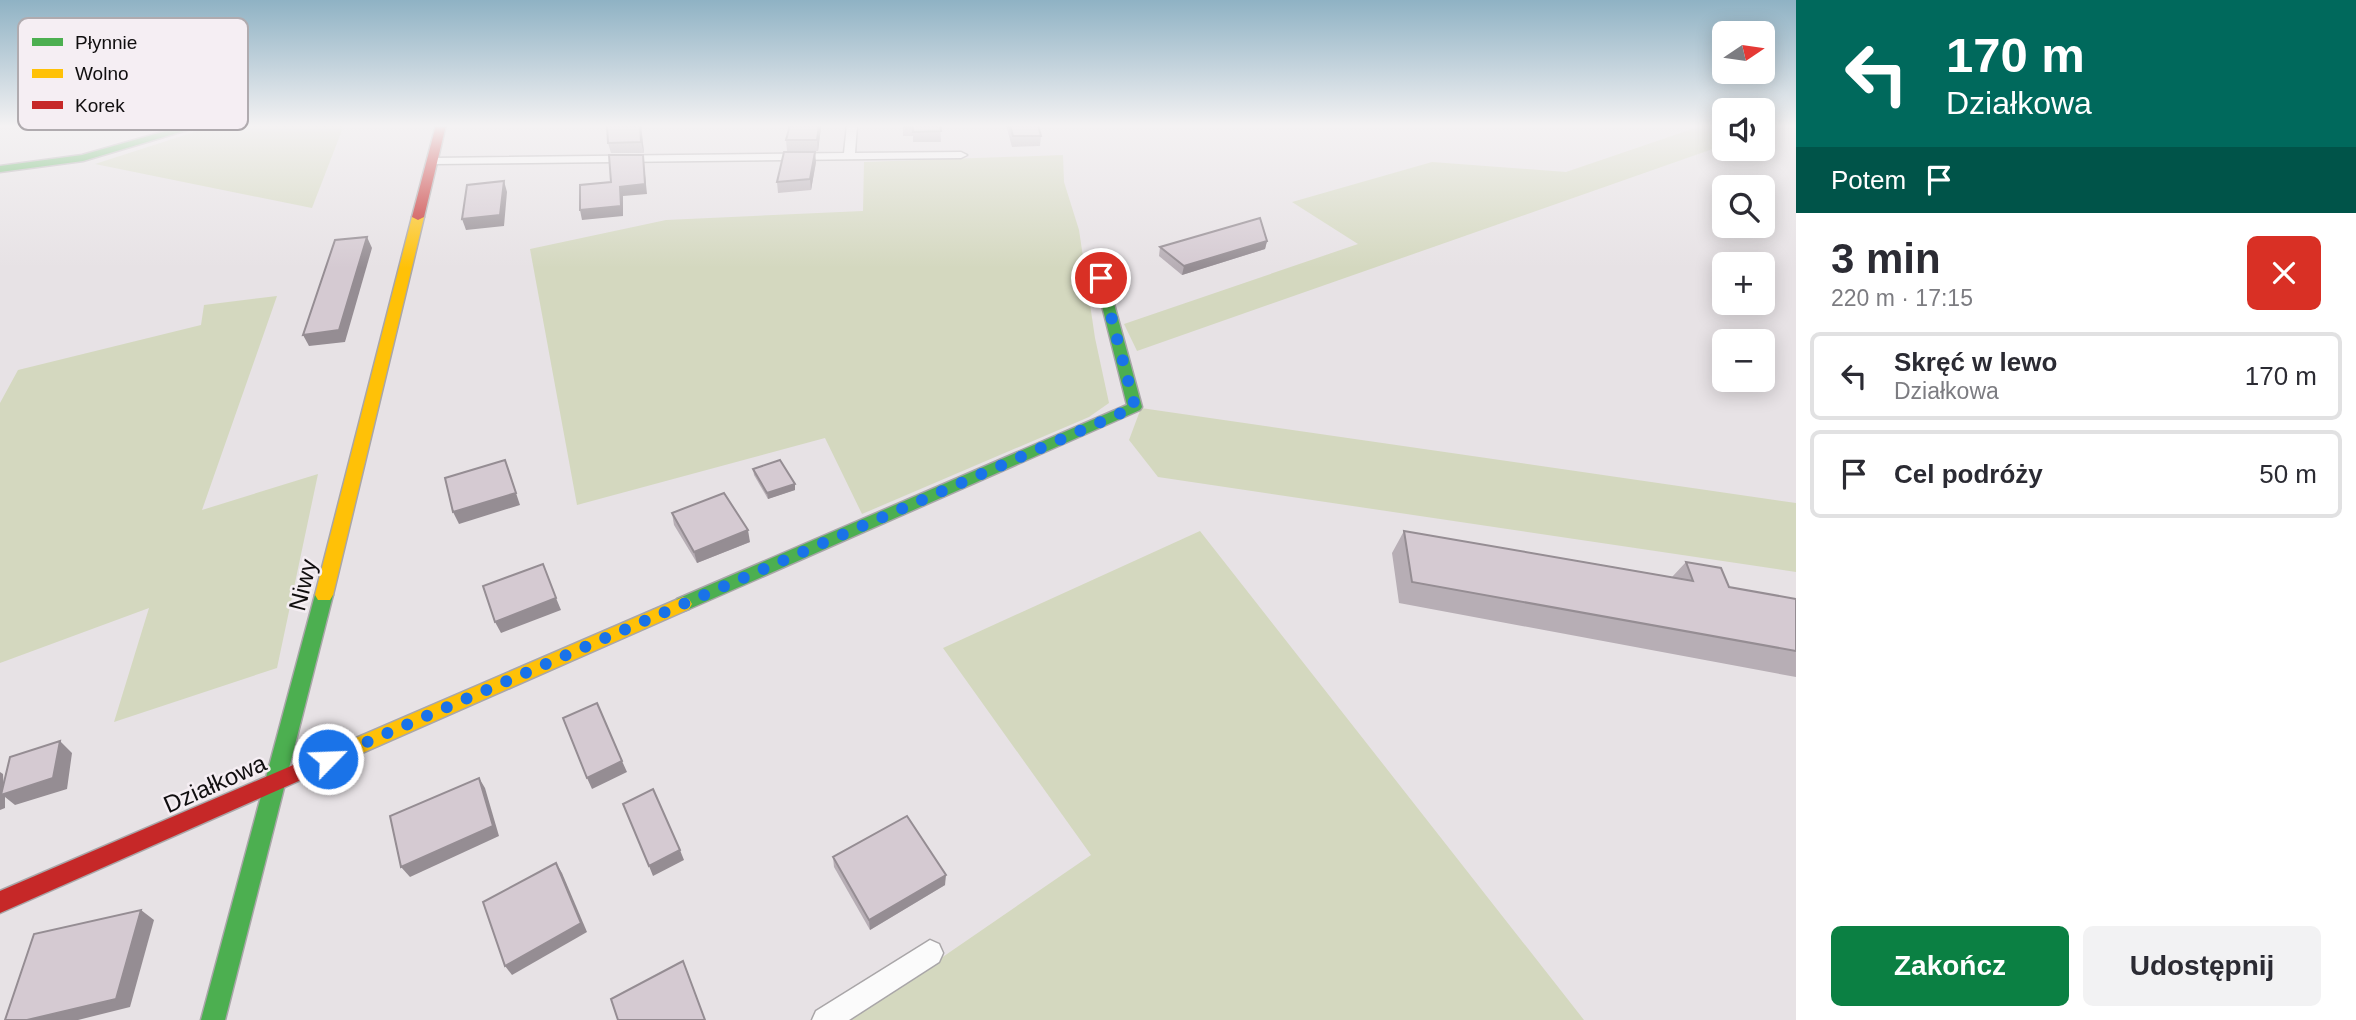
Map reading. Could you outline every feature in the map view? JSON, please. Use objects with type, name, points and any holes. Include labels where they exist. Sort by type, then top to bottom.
[{"type":"street","name":"Niwy","points":[[214,1020],[278,781],[430,173]]},
{"type":"street","name":"Działkowa","points":[[0,902],[1135,407],[1101,278]]},
{"type":"lane","points":[[825,1020],[930,953]]},
{"type":"green space","points":[[137,173],[326,173],[312,208]]},
{"type":"green space","points":[[864,173],[1064,173],[1079,230],[1095,338],[1109,403],[1089,417],[862,514],[825,438],[577,505],[530,249],[666,220],[863,211]]},
{"type":"green space","points":[[1395,173],[1645,173],[1137,351],[1124,324],[1358,244],[1292,202]]},
{"type":"green space","points":[[277,296],[202,510],[318,474],[277,668],[114,722],[149,608],[0,663],[0,403],[18,370],[201,325],[204,305]]},
{"type":"green space","points":[[1141,408],[1796,503],[1796,572],[1158,477],[1129,440]]},
{"type":"green space","points":[[1200,531],[1584,1020],[851,1020],[1091,855],[943,648]]},
{"type":"building","points":[[610,173],[644,173],[645,184],[620,187],[621,206],[580,210],[580,185],[611,182]]},
{"type":"building","points":[[779,173],[811,173],[810,179],[777,182]]},
{"type":"building","points":[[504,181],[500,215],[462,219],[467,185]]},
{"type":"building","points":[[1260,218],[1267,241],[1184,266],[1160,247]]},
{"type":"building","points":[[367,237],[339,330],[303,335],[335,240]]},
{"type":"building","points":[[505,460],[516,493],[453,512],[445,478]]},
{"type":"building","points":[[780,460],[795,484],[767,493],[753,469]]},
{"type":"building","points":[[724,493],[748,530],[694,552],[672,513]]},
{"type":"building","points":[[1404,531],[1693,581],[1686,562],[1721,568],[1729,587],[1796,599],[1796,651],[1412,582]]},
{"type":"building","points":[[543,564],[556,598],[495,622],[483,586]]},
{"type":"building","points":[[597,703],[622,761],[587,778],[563,718]]},
{"type":"building","points":[[60,741],[53,778],[1,795],[10,757]]},
{"type":"building","points":[[479,778],[493,826],[401,867],[390,816]]},
{"type":"building","points":[[653,789],[680,850],[649,866],[623,804]]},
{"type":"building","points":[[907,816],[946,875],[869,920],[833,857]]},
{"type":"building","points":[[556,863],[581,923],[505,966],[483,902]]},
{"type":"building","points":[[141,910],[116,999],[27,1020],[5,1020],[34,934]]},
{"type":"building","points":[[683,961],[705,1020],[618,1020],[611,999]]},
{"type":"traffic: fast","points":[[683,604],[1135,407],[1101,278]]},
{"type":"traffic: fast","points":[[213,1020],[324,595]]},
{"type":"traffic: slow","points":[[324,595],[418,217]]},
{"type":"traffic: slow","points":[[312,766],[683,604]]},
{"type":"traffic: jam","points":[[418,217],[429,173]]},
{"type":"traffic: jam","points":[[0,902],[312,766]]},
{"type":"route","points":[[328,759],[1135,407],[1101,278]]}]
